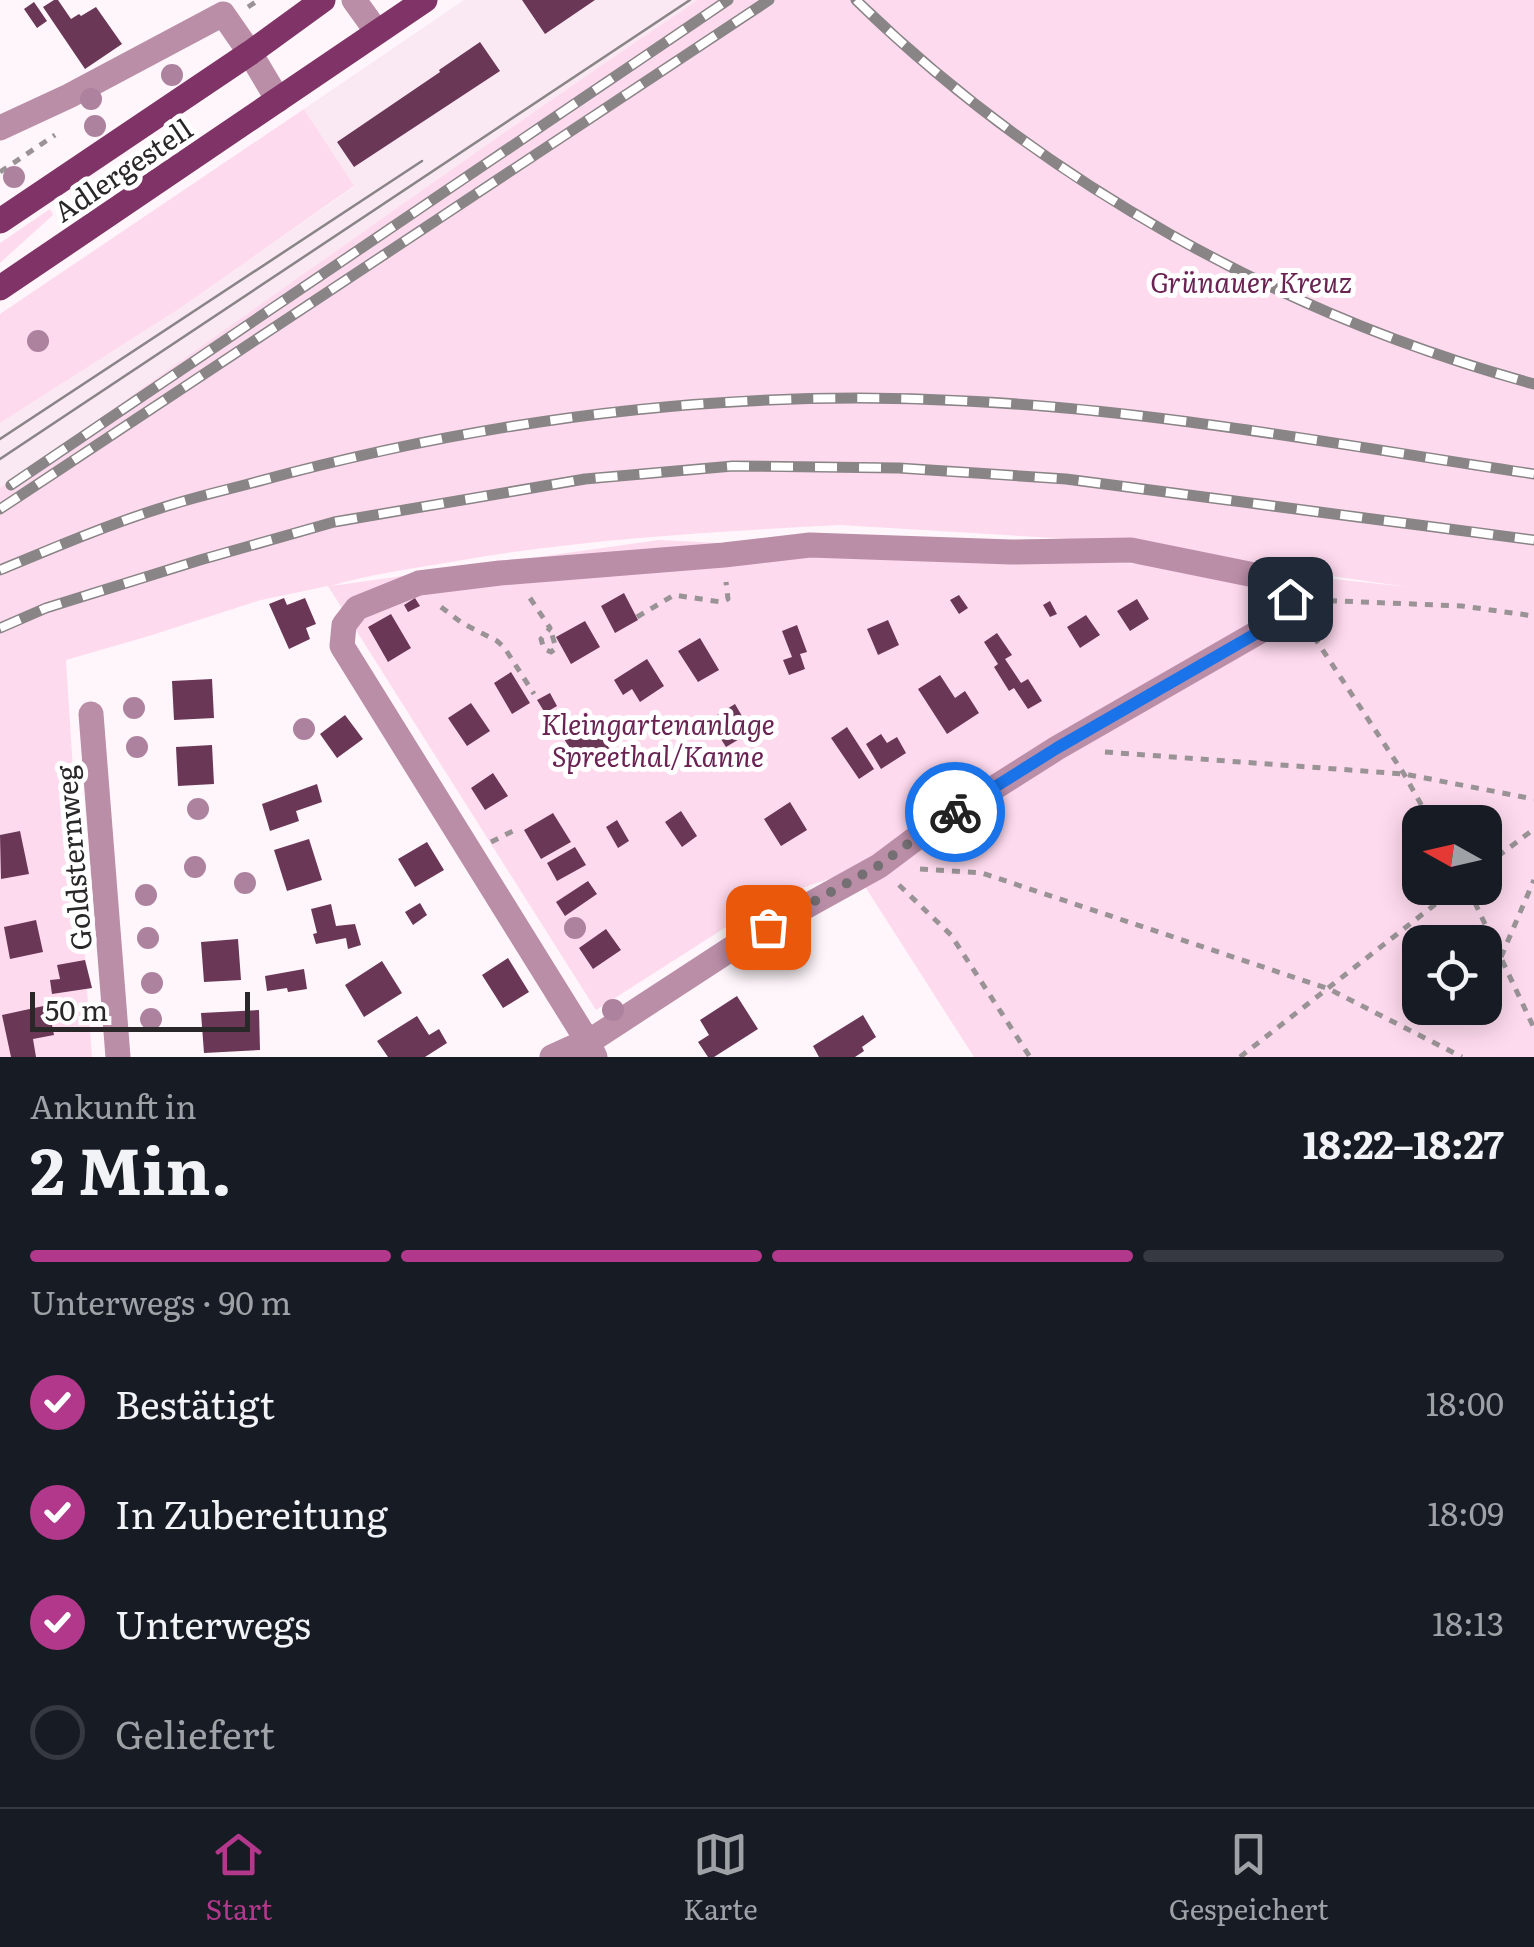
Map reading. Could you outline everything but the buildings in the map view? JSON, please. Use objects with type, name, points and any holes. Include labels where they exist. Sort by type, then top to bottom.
[{"type":"main road","name":"Adlergestell","points":[[0,220],[324,0]]},
{"type":"main road","name":"Adlergestell","points":[[0,288],[425,0]]},
{"type":"street","points":[[354,0],[377,32]]},
{"type":"street","points":[[0,128],[223,14],[278,100]]},
{"type":"street","points":[[552,1057],[592,1050],[740,943],[878,866],[1057,748],[1276,622],[1290,599],[1264,577],[1131,550],[1011,552],[810,544],[428,582],[357,608],[344,625],[342,646],[592,1050]]},
{"type":"street","name":"Goldsternweg","points":[[90,714],[118,1057]]},
{"type":"path","points":[[637,617],[674,595],[721,602],[728,598],[724,554]]},
{"type":"path","points":[[500,573],[502,582],[512,592],[531,598],[550,628]]},
{"type":"path","points":[[428,582],[436,602],[448,613],[475,631],[498,640],[534,694]]},
{"type":"path","points":[[1290,599],[1462,606],[1534,616]]},
{"type":"path","points":[[1290,599],[1422,805]]},
{"type":"path","points":[[1057,748],[1404,774],[1534,799]]},
{"type":"path","points":[[1502,853],[1534,829]]},
{"type":"path","points":[[878,866],[982,874],[1329,989],[1462,1057]]},
{"type":"path","points":[[878,866],[950,934],[1030,1057]]},
{"type":"path","points":[[1502,955],[1534,880]]},
{"type":"path","points":[[1240,1057],[1435,905]]},
{"type":"path","points":[[1502,959],[1534,1028]]},
{"type":"shaded area","points":[[464,0],[810,0],[1179,437],[0,587],[0,423],[182,307],[354,187],[304,109]]},
{"type":"green space","points":[[698,0],[1534,0],[1534,1057],[974,1057],[864,885],[880,862],[772,898],[596,1010],[328,586],[261,600],[66,660],[85,959],[92,988],[87,989],[92,1057],[0,1057],[0,488]],"holes":[[[840,525],[1086,540],[1407,587],[1242,569],[659,540],[331,586],[390,572],[596,542]]]},
{"type":"green space","points":[[304,109],[354,186],[182,307],[0,423],[0,314]]},
{"type":"green space","points":[[50,209],[53,215],[0,263],[0,243]]},
{"type":"tram line","points":[[0,459],[690,0]]},
{"type":"tram line","points":[[0,439],[422,161]]},
{"type":"railway","points":[[11,485],[728,0]]},
{"type":"railway","points":[[0,509],[769,0]]},
{"type":"railway","points":[[856,0],[929,66],[1006,127],[1087,184],[1171,235],[1258,281],[1348,321],[1534,384]]},
{"type":"railway","points":[[0,570],[161,508],[340,461],[517,426],[696,404],[876,398],[1037,406],[1251,430],[1534,474]]},
{"type":"railway","points":[[0,628],[46,608],[334,522],[585,479],[733,466],[899,468],[1066,479],[1534,540]]},
{"type":"way so far","points":[[768,927],[878,866],[955,812]]},
{"type":"route","points":[[955,812],[1057,748],[1276,622],[1290,599]]},
{"type":"park label","name":"Grünauer Kreuz","points":[[1251,281]]},
{"type":"park label","name":"Kleingartenanlage Spreethal/Kanne","points":[[658,739]]}]
